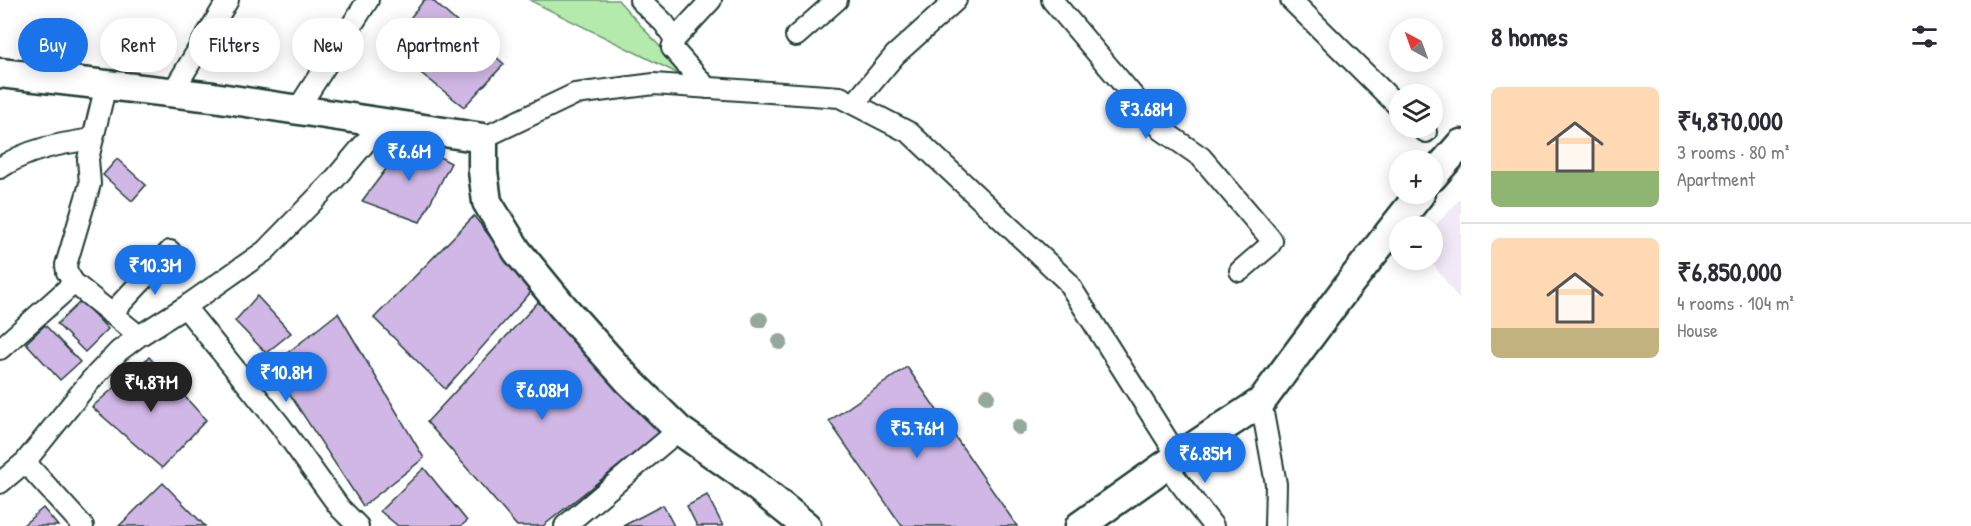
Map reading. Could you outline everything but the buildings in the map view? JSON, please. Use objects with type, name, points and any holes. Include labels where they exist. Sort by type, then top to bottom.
[{"type":"street","points":[[172,93],[228,0]]},
{"type":"street","points":[[297,110],[368,0]]},
{"type":"street","points":[[640,0],[664,23],[675,39]]},
{"type":"street","points":[[707,88],[672,48],[675,39],[711,0]]},
{"type":"street","points":[[796,36],[837,0]]},
{"type":"street","points":[[854,104],[895,55],[956,0]]},
{"type":"street","points":[[1052,0],[1162,130],[1201,157],[1270,238],[1272,241],[1269,246],[1240,271]]},
{"type":"street","points":[[1291,0],[1389,97]]},
{"type":"street","points":[[0,73],[172,93],[483,138],[575,94],[654,84],[840,97],[910,133],[1067,281],[1172,461],[1213,526]]},
{"type":"street","points":[[106,85],[88,159],[90,184],[66,265],[67,272],[74,283],[139,336]]},
{"type":"street","points":[[0,483],[25,462],[91,380],[119,351],[265,251],[333,181],[381,124]]},
{"type":"street","points":[[483,138],[486,202],[517,251],[562,306],[628,380],[679,430],[739,472],[806,526]]},
{"type":"street","points":[[0,168],[48,146],[92,139]]},
{"type":"street","points":[[1443,164],[1461,144]]},
{"type":"street","points":[[1080,526],[1172,461],[1262,402],[1349,284],[1412,204]]},
{"type":"street","points":[[111,314],[170,251]]},
{"type":"street","points":[[0,349],[74,283]]},
{"type":"street","points":[[186,307],[280,425],[340,508],[358,526]]},
{"type":"street","points":[[1262,402],[1276,484],[1275,526]]},
{"type":"street","points":[[565,526],[679,430]]},
{"type":"street","points":[[25,462],[83,526]]},
{"type":"shaded area","points":[[1461,198],[1461,302],[1437,270],[1443,270],[1443,217]]},
{"type":"green space","points":[[618,0],[689,79],[531,1]]}]
